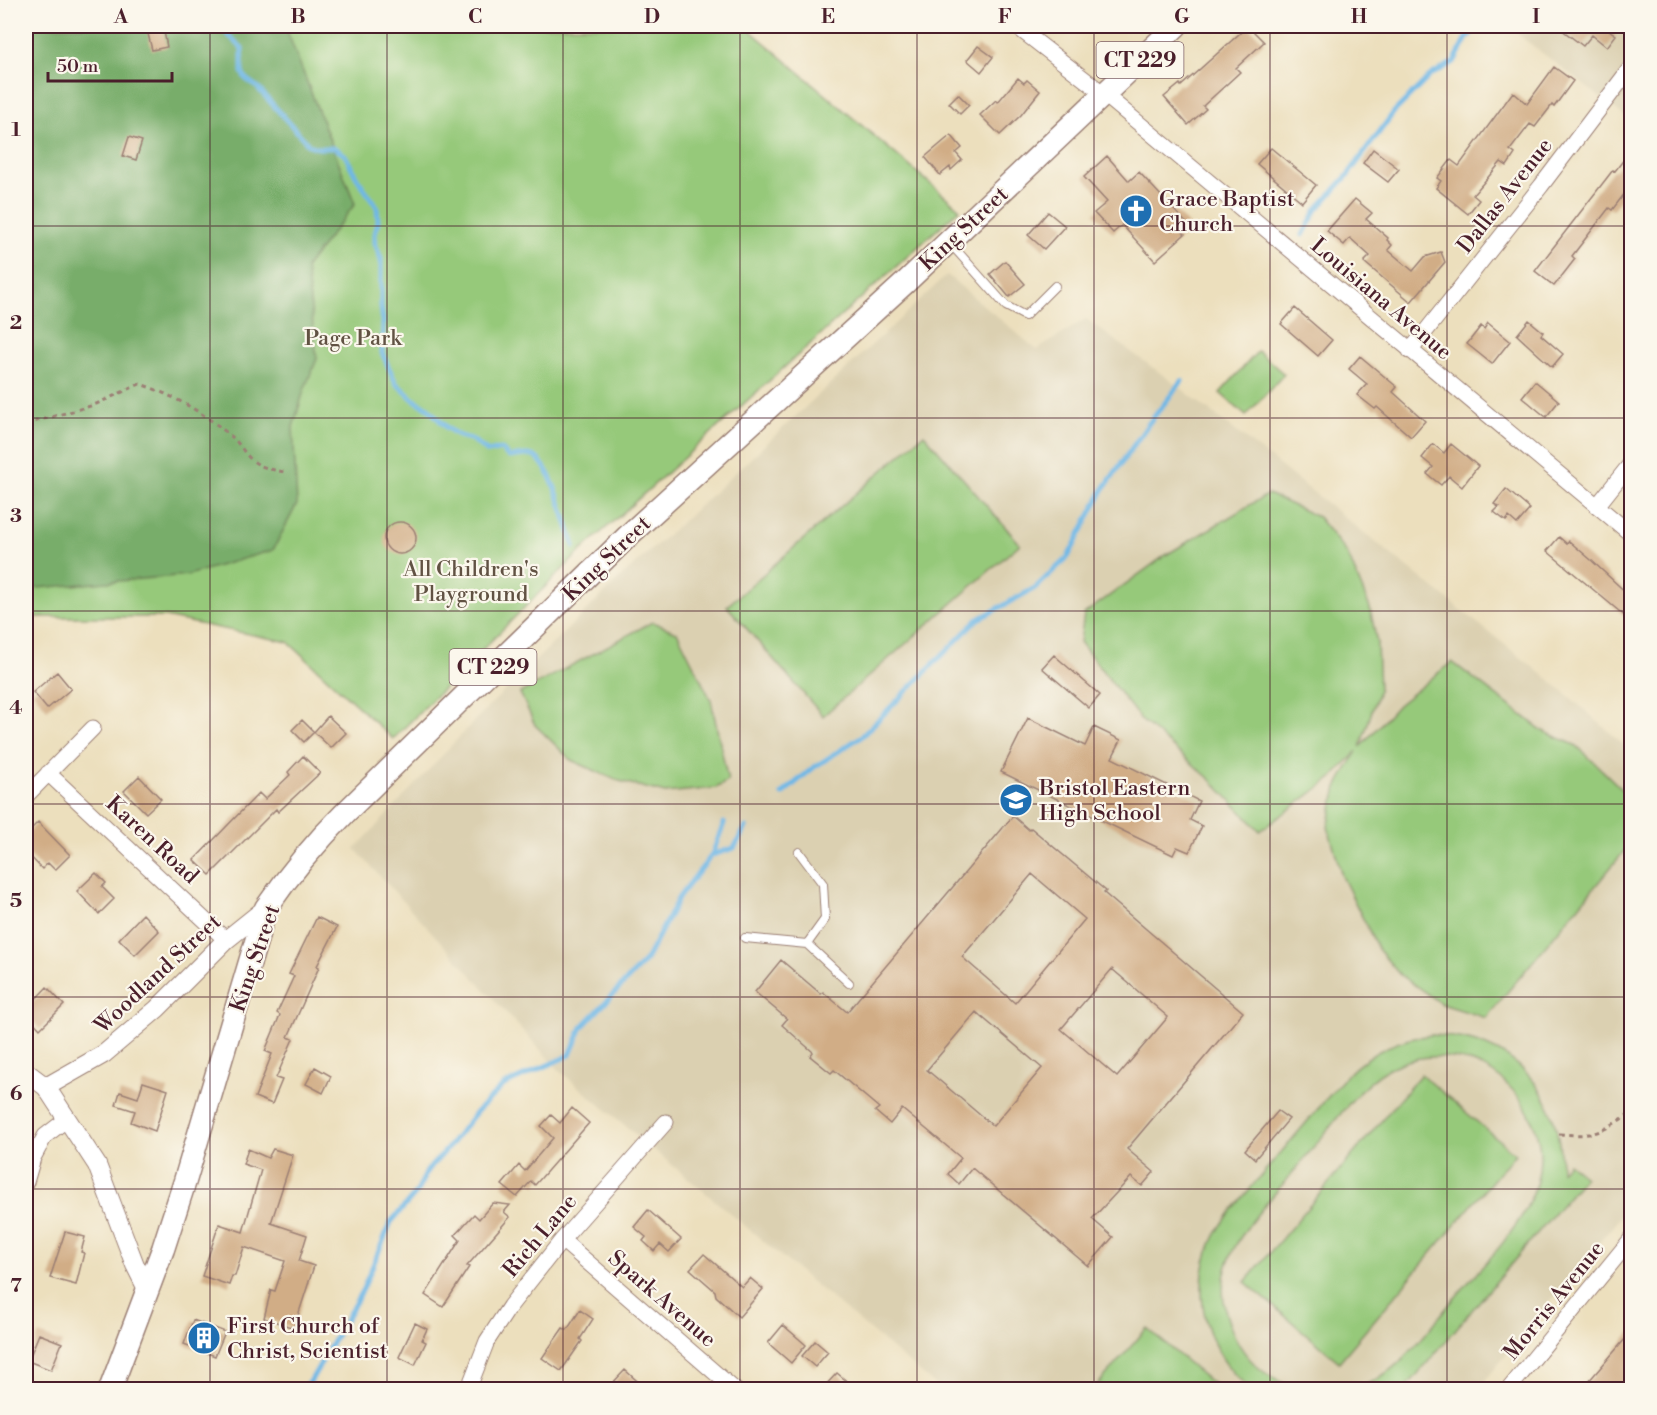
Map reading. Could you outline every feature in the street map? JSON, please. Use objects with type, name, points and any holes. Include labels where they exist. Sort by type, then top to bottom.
[{"type":"main road","name":"King Street","points":[[110,1389],[186,1181],[266,908],[311,848],[630,534],[949,242],[1176,26]]},
{"type":"street","name":"Louisiana Avenue","points":[[1016,26],[1105,95],[1632,535]]},
{"type":"street","name":"Dallas Avenue","points":[[1410,351],[1541,186],[1632,66]]},
{"type":"street","points":[[1597,506],[1632,462]]},
{"type":"street","points":[[26,796],[93,728]]},
{"type":"street","name":"Karen Road","points":[[48,773],[216,928],[226,940]]},
{"type":"street","name":"Woodland Street","points":[[46,1087],[104,1054],[157,1009],[226,940],[266,908]]},
{"type":"street","points":[[26,1071],[46,1087],[97,1165],[135,1265],[147,1289]]},
{"type":"street","points":[[26,1182],[33,1158],[45,1136],[67,1119]]},
{"type":"street","name":"Rich Lane","points":[[468,1389],[487,1341],[510,1306],[562,1240],[666,1122]]},
{"type":"street","name":"Morris Avenue","points":[[1508,1389],[1632,1238]]},
{"type":"street","name":"Spark Avenue","points":[[562,1240],[735,1389]]},
{"type":"lane","points":[[949,242],[1006,306],[1025,316],[1055,286]]},
{"type":"lane","points":[[799,852],[823,884],[825,920],[807,944]]},
{"type":"lane","points":[[745,938],[807,944],[849,983]]},
{"type":"path","points":[[26,424],[94,405],[140,384],[173,398],[207,418],[233,438],[254,462],[284,472]]},
{"type":"path","points":[[1559,1134],[1580,1136],[1600,1133],[1632,1112]]},
{"type":"shaded area","points":[[1507,26],[1631,26],[1631,121]]},
{"type":"shaded area","name":"Bristol Eastern High School","points":[[947,275],[1037,350],[1086,319],[1251,443],[1562,690],[1631,751],[1631,1204],[1478,1389],[940,1389],[561,1072],[355,849],[478,717],[621,577]]},
{"type":"green space","name":"Page Park","points":[[26,26],[745,26],[960,209],[585,547],[393,739],[288,642],[165,617],[28,617],[26,620]]},
{"type":"green space","points":[[26,26],[285,26],[355,204],[306,267],[317,359],[304,390],[293,427],[297,504],[273,550],[188,575],[26,589]]},
{"type":"green space","points":[[1258,351],[1284,374],[1246,416],[1220,393]]},
{"type":"green space","points":[[924,434],[1020,544],[823,716],[727,606]]},
{"type":"green space","points":[[1268,494],[1318,517],[1347,553],[1370,608],[1377,643],[1379,690],[1360,747],[1398,705],[1452,662],[1543,731],[1577,746],[1631,798],[1631,843],[1486,1018],[1442,1004],[1400,975],[1378,949],[1342,876],[1328,827],[1337,787],[1357,751],[1331,779],[1260,831],[1210,779],[1141,720],[1080,642],[1084,614],[1166,555]]},
{"type":"green space","points":[[652,622],[677,632],[711,700],[728,781],[716,788],[665,793],[616,780],[571,760],[535,725],[520,693]]},
{"type":"green space","points":[[1432,1035],[1461,1038],[1487,1046],[1509,1058],[1527,1074],[1542,1093],[1552,1116],[1559,1142],[1561,1171],[1568,1163],[1585,1177],[1405,1389],[1354,1389],[1384,1375],[1410,1352],[1503,1243],[1530,1200],[1538,1177],[1540,1153],[1532,1120],[1518,1097],[1493,1073],[1471,1062],[1447,1057],[1411,1060],[1373,1079],[1351,1101],[1258,1214],[1228,1262],[1223,1297],[1235,1337],[1253,1363],[1278,1381],[1298,1389],[1251,1389],[1223,1360],[1206,1322],[1202,1282],[1205,1261],[1212,1242],[1236,1206],[1347,1075],[1366,1059],[1386,1048],[1397,1043]]},
{"type":"green space","points":[[1421,1074],[1515,1154],[1339,1362],[1245,1282]]},
{"type":"green space","points":[[1147,1328],[1219,1389],[1094,1389]]},
{"type":"building","points":[[146,26],[163,26],[167,47],[152,50]]},
{"type":"building","points":[[1248,26],[1264,42],[1236,68],[1240,72],[1203,106],[1206,109],[1188,125],[1164,97],[1180,84],[1181,86]]},
{"type":"building","points":[[1557,26],[1603,26],[1616,35],[1607,47],[1592,35],[1583,46]]},
{"type":"building","points":[[978,46],[993,57],[981,72],[967,60]]},
{"type":"building","points":[[1554,67],[1573,81],[1554,107],[1552,105],[1535,127],[1530,124],[1510,150],[1515,154],[1507,166],[1501,162],[1473,195],[1479,200],[1468,214],[1436,188],[1441,181],[1437,178],[1451,160],[1459,166],[1513,92],[1527,104]]},
{"type":"building","points":[[1018,78],[1024,83],[1027,80],[1040,91],[1021,115],[1000,135],[980,115],[996,100],[998,102]]},
{"type":"building","points":[[958,94],[969,105],[960,114],[949,103]]},
{"type":"building","points":[[951,135],[962,148],[956,153],[962,160],[951,170],[950,167],[940,175],[925,157]]},
{"type":"building","points":[[129,137],[142,141],[136,160],[123,156]]},
{"type":"building","points":[[1271,148],[1316,185],[1302,202],[1257,164]]},
{"type":"building","points":[[1373,149],[1399,169],[1388,182],[1363,163]]},
{"type":"building","points":[[1632,149],[1632,184],[1612,210],[1609,208],[1572,256],[1575,259],[1554,286],[1535,271],[1613,170],[1615,171]]},
{"type":"building","name":"Grace Baptist Church","points":[[1107,156],[1129,181],[1139,172],[1189,226],[1183,232],[1185,234],[1155,261],[1122,225],[1113,233],[1094,213],[1107,202],[1084,177]]},
{"type":"building","points":[[1355,199],[1372,213],[1366,219],[1388,238],[1387,240],[1392,245],[1388,250],[1413,271],[1425,257],[1441,252],[1445,262],[1411,302],[1364,262],[1370,256],[1350,238],[1344,245],[1327,231]]},
{"type":"building","points":[[1048,212],[1065,226],[1044,249],[1028,235]]},
{"type":"building","points":[[1005,261],[1025,284],[1009,297],[990,274]]},
{"type":"building","points":[[1295,308],[1332,340],[1318,356],[1281,324]]},
{"type":"building","points":[[1529,320],[1543,332],[1541,335],[1563,354],[1552,367],[1517,335]]},
{"type":"building","points":[[1488,323],[1510,341],[1492,364],[1467,344],[1481,326],[1484,329]]},
{"type":"building","points":[[1360,356],[1397,387],[1393,392],[1425,421],[1411,437],[1377,407],[1375,409],[1357,395],[1367,384],[1349,369]]},
{"type":"building","points":[[1535,381],[1559,401],[1546,417],[1522,397]]},
{"type":"building","points":[[1433,444],[1444,453],[1451,444],[1478,466],[1462,487],[1449,476],[1441,485],[1427,474],[1433,467],[1422,458]]},
{"type":"building","points":[[1506,489],[1530,509],[1517,524],[1509,517],[1506,521],[1494,512],[1499,507],[1494,504]]},
{"type":"building","points":[[400,522],[411,527],[416,538],[411,549],[400,554],[389,549],[384,538],[389,527]]},
{"type":"building","points":[[1559,537],[1567,544],[1569,541],[1632,598],[1632,622],[1547,551]]},
{"type":"building","points":[[1054,655],[1100,695],[1089,708],[1042,668]]},
{"type":"building","points":[[57,672],[71,689],[47,709],[33,692]]},
{"type":"building","points":[[328,716],[346,733],[331,748],[314,732]]},
{"type":"building","points":[[1028,718],[1085,746],[1094,727],[1121,740],[1112,758],[1199,801],[1190,820],[1202,826],[1189,852],[1177,847],[1173,855],[1001,772]]},
{"type":"building","points":[[302,720],[314,732],[304,742],[292,730]]},
{"type":"building","points":[[303,756],[320,773],[278,812],[276,809],[210,875],[194,860],[259,793],[265,799],[290,775],[288,772]]},
{"type":"building","points":[[139,776],[161,799],[146,813],[124,791]]},
{"type":"building","points":[[1013,816],[1029,830],[1031,828],[1106,891],[1104,893],[1243,1012],[1127,1149],[1154,1172],[1142,1186],[1131,1177],[1092,1219],[1113,1237],[1088,1266],[972,1168],[959,1184],[948,1174],[961,1158],[902,1109],[890,1124],[875,1111],[879,1108],[834,1070],[831,1073],[810,1056],[813,1052],[782,1025],[787,1019],[755,992],[781,960],[821,994],[823,992],[847,1012]],"holes":[[[1032,874],[1085,919],[1015,1003],[962,957]],[[1112,969],[1168,1017],[1117,1077],[1061,1029]],[[976,1012],[1042,1068],[993,1126],[927,1070]]]},
{"type":"building","points":[[38,822],[70,855],[55,870],[48,863],[42,869],[26,852],[26,834]]},
{"type":"building","points":[[96,873],[106,883],[102,887],[114,899],[99,914],[77,891]]},
{"type":"building","points":[[143,914],[159,931],[135,955],[119,939]]},
{"type":"building","points":[[317,917],[337,927],[317,966],[319,967],[288,1037],[293,1039],[276,1078],[282,1080],[272,1104],[255,1097],[272,1054],[265,1051],[280,1015],[277,1013],[294,976],[289,974]]},
{"type":"building","points":[[47,987],[64,1005],[40,1029],[26,1014],[26,1009]]},
{"type":"building","points":[[315,1067],[331,1076],[323,1093],[306,1084]]},
{"type":"building","points":[[143,1082],[168,1090],[155,1131],[131,1122],[135,1111],[116,1105],[120,1092],[138,1098]]},
{"type":"building","points":[[572,1108],[589,1123],[535,1185],[531,1181],[517,1197],[502,1185],[519,1165],[525,1171],[553,1138],[541,1126],[551,1115],[560,1123]]},
{"type":"building","points":[[1278,1111],[1289,1119],[1255,1159],[1245,1150]]},
{"type":"building","points":[[248,1149],[268,1158],[273,1149],[293,1155],[271,1223],[307,1235],[299,1261],[314,1266],[294,1328],[264,1318],[271,1290],[275,1291],[285,1261],[244,1247],[235,1276],[232,1276],[229,1285],[202,1276],[219,1224],[243,1232],[261,1170],[243,1164]]},
{"type":"building","points":[[493,1203],[510,1205],[504,1212],[510,1217],[467,1266],[469,1267],[443,1307],[425,1295],[460,1240],[455,1235],[474,1214],[479,1219]]},
{"type":"building","points":[[648,1210],[681,1239],[669,1252],[660,1244],[654,1251],[643,1241],[646,1237],[634,1227]]},
{"type":"building","points":[[65,1232],[85,1237],[81,1252],[84,1253],[76,1285],[50,1278]]},
{"type":"building","points":[[704,1254],[742,1287],[750,1278],[763,1289],[739,1317],[690,1269]]},
{"type":"building","points":[[580,1310],[593,1319],[580,1339],[582,1341],[561,1371],[542,1358],[563,1328],[567,1330]]},
{"type":"building","name":"First Church of Christ, Scientist","points":[[193,1320],[225,1332],[215,1356],[184,1344]]},
{"type":"building","points":[[415,1323],[427,1329],[422,1340],[426,1342],[415,1365],[399,1357]]},
{"type":"building","points":[[783,1325],[806,1345],[791,1363],[768,1343]]},
{"type":"building","points":[[1632,1331],[1632,1381],[1624,1389],[1582,1389]]},
{"type":"building","points":[[39,1334],[62,1343],[51,1370],[28,1361]]},
{"type":"building","points":[[815,1341],[828,1352],[815,1367],[802,1356]]},
{"type":"building","points":[[625,1370],[646,1389],[607,1389]]},
{"type":"building","points":[[837,1373],[856,1389],[822,1389]]},
{"type":"waterway","points":[[219,26],[242,48],[242,72],[246,79],[257,87],[309,145],[318,148],[335,148],[345,155],[357,178],[377,207],[375,243],[381,259],[382,353],[396,383],[413,399],[428,408],[447,428],[459,436],[471,439],[488,452],[501,449],[509,457],[530,455],[540,461],[552,482],[574,546]]},
{"type":"waterway","points":[[1303,235],[1317,209],[1348,175],[1394,112],[1431,75],[1454,62],[1467,38],[1478,26]]},
{"type":"waterway","points":[[782,794],[813,768],[862,736],[977,620],[1035,588],[1068,557],[1103,490],[1149,423],[1182,381]]},
{"type":"waterway","points":[[712,855],[724,823]]},
{"type":"waterway","points":[[302,1390],[310,1382],[363,1289],[391,1222],[417,1192],[427,1171],[477,1111],[504,1085],[570,1055],[582,1027],[646,960],[679,897],[712,855],[734,848],[746,827]]},
{"type":"place","name":"Grace Baptist Church","points":[[1136,211]]},
{"type":"place","name":"Bristol Eastern High School","points":[[1016,800]]},
{"type":"place","name":"First Church of Christ, Scientist","points":[[204,1338]]},
{"type":"park label","name":"All Children's Playground","points":[[471,580]]}]
